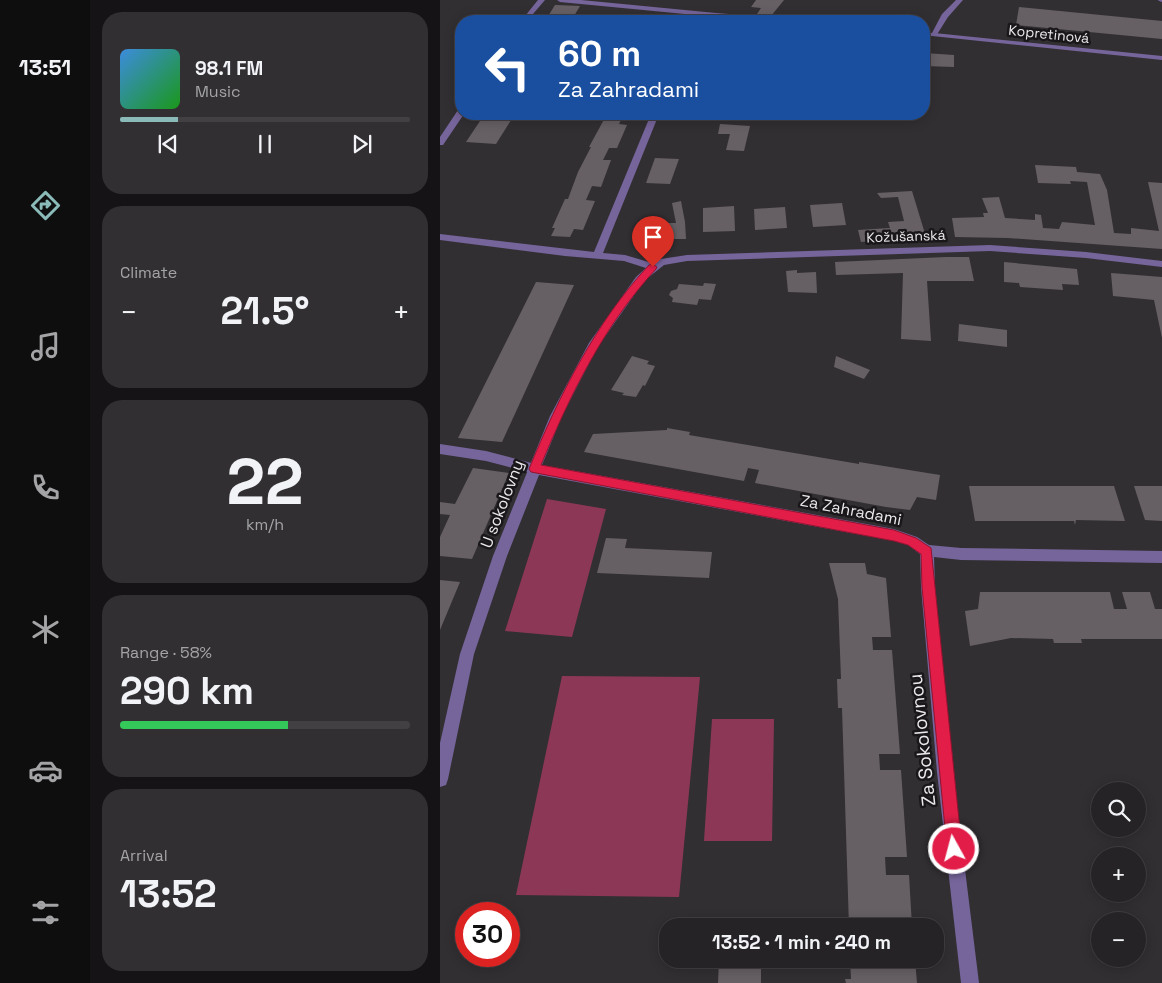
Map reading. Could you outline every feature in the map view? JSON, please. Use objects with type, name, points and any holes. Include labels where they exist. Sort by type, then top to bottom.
[{"type":"street","points":[[528,15],[542,0]]},
{"type":"street","points":[[560,0],[716,15]]},
{"type":"street","points":[[934,35],[940,21],[950,8],[960,0]]},
{"type":"street","name":"Kopretinová","points":[[930,35],[1162,58]]},
{"type":"street","points":[[440,143],[456,120]]},
{"type":"street","points":[[597,256],[652,120]]},
{"type":"street","points":[[440,237],[626,258],[653,267]]},
{"type":"street","name":"Kožušanská","points":[[653,267],[666,260],[687,258],[953,248],[1010,249],[1162,264]]},
{"type":"street","name":"U sokolovny","points":[[440,779],[467,654],[500,556],[556,416],[581,367],[633,288],[653,267]]},
{"type":"street","name":"Za Zahradami","points":[[440,449],[486,456],[534,469],[894,535],[912,541],[927,551],[961,554],[1162,557]]},
{"type":"street","name":"Za Sokolovnou","points":[[927,551],[928,587],[945,772],[970,983]]},
{"type":"shaded area","points":[[547,499],[606,509],[572,637],[505,631]]},
{"type":"shaded area","points":[[562,676],[700,677],[679,897],[516,895]]},
{"type":"shaded area","points":[[712,719],[774,719],[772,841],[704,841]]},
{"type":"building","points":[[756,0],[784,0],[772,15],[757,14],[761,8],[751,7]]},
{"type":"building","points":[[555,5],[580,6],[575,15],[549,15]]},
{"type":"building","points":[[1019,7],[1162,21],[1162,39],[1016,25]]},
{"type":"building","points":[[930,53],[954,55],[954,67],[930,66]]},
{"type":"building","points":[[481,120],[511,120],[496,144],[466,142]]},
{"type":"building","points":[[604,120],[621,120],[619,124],[627,125],[617,148],[609,148],[603,160],[611,160],[601,187],[592,186],[586,200],[595,201],[583,230],[574,229],[570,237],[551,236],[555,228],[552,228],[565,199],[568,199],[578,172],[591,147],[589,147]]},
{"type":"building","points":[[720,124],[750,126],[744,151],[726,150],[730,134],[718,134]]},
{"type":"building","points":[[655,158],[679,159],[670,184],[646,183]]},
{"type":"building","points":[[1035,165],[1076,167],[1077,172],[1100,174],[1107,190],[1114,233],[1131,234],[1131,228],[1159,231],[1148,182],[1162,183],[1162,249],[1008,238],[955,237],[952,218],[984,217],[983,213],[988,213],[982,198],[999,197],[1005,218],[1035,220],[1035,214],[1041,215],[1043,228],[1059,229],[1062,222],[1095,225],[1087,182],[1070,181],[1071,184],[1038,183]]},
{"type":"building","points":[[912,191],[926,237],[861,242],[858,230],[890,228],[888,222],[904,221],[898,197],[881,198],[877,193]]},
{"type":"building","points":[[681,201],[686,239],[667,239],[667,223],[676,223],[672,203]]},
{"type":"building","points":[[842,203],[846,225],[813,227],[810,205]]},
{"type":"building","points":[[734,206],[735,231],[703,232],[703,208]]},
{"type":"building","points":[[785,207],[787,228],[755,230],[754,209]]},
{"type":"building","points":[[969,257],[974,281],[927,281],[931,341],[901,339],[903,273],[836,275],[835,262]]},
{"type":"building","points":[[1004,262],[1077,269],[1079,285],[1062,284],[1063,290],[1020,287],[1019,283],[1004,282]]},
{"type":"building","points":[[797,270],[797,273],[816,272],[817,293],[788,292],[786,271]]},
{"type":"building","points":[[1111,273],[1162,277],[1162,338],[1154,300],[1113,296]]},
{"type":"building","points":[[536,282],[574,285],[502,442],[458,438]]},
{"type":"building","points":[[704,283],[716,284],[711,300],[699,299],[697,305],[672,302],[673,298],[669,295],[671,291],[677,289],[679,284],[703,286]]},
{"type":"building","points":[[959,324],[1007,330],[1007,347],[958,341]]},
{"type":"building","points":[[632,356],[649,361],[647,364],[655,366],[645,386],[643,385],[636,397],[622,395],[624,393],[611,390]]},
{"type":"building","points":[[836,356],[870,370],[864,379],[834,367]]},
{"type":"building","points":[[667,428],[690,432],[689,435],[859,464],[859,462],[940,475],[936,500],[917,497],[910,510],[886,507],[755,483],[759,470],[748,468],[744,481],[584,452],[593,434],[667,430]]},
{"type":"building","points":[[473,468],[509,473],[472,559],[440,556],[440,537],[450,515],[440,514],[440,502],[455,504]]},
{"type":"building","points":[[969,486],[1114,486],[1125,521],[1076,520],[1075,525],[1074,521],[975,521]]},
{"type":"building","points":[[1134,486],[1162,486],[1162,521],[1145,520]]},
{"type":"building","points":[[606,538],[627,539],[625,548],[712,552],[709,578],[597,573]]},
{"type":"building","points":[[829,563],[865,563],[867,574],[886,578],[891,637],[872,637],[873,650],[892,650],[900,754],[879,754],[880,770],[901,770],[907,857],[885,857],[886,875],[909,875],[912,918],[849,918],[842,708],[838,708],[837,679],[841,679],[838,599]]},
{"type":"building","points":[[440,580],[460,582],[440,630]]},
{"type":"building","points":[[980,592],[1110,592],[1114,609],[1127,609],[1122,592],[1150,592],[1155,609],[1162,609],[1162,639],[1081,639],[1082,643],[1054,643],[1053,639],[1011,638],[970,646],[965,611],[978,609]]},
{"type":"building","points":[[719,968],[761,968],[761,983],[718,983]]},
{"type":"building","points":[[850,968],[916,968],[917,983],[846,983],[845,979],[851,979]]},
{"type":"route","points":[[653,267],[633,288],[581,367],[556,416],[534,469],[894,535],[912,541],[927,551],[928,587],[954,849]]}]
